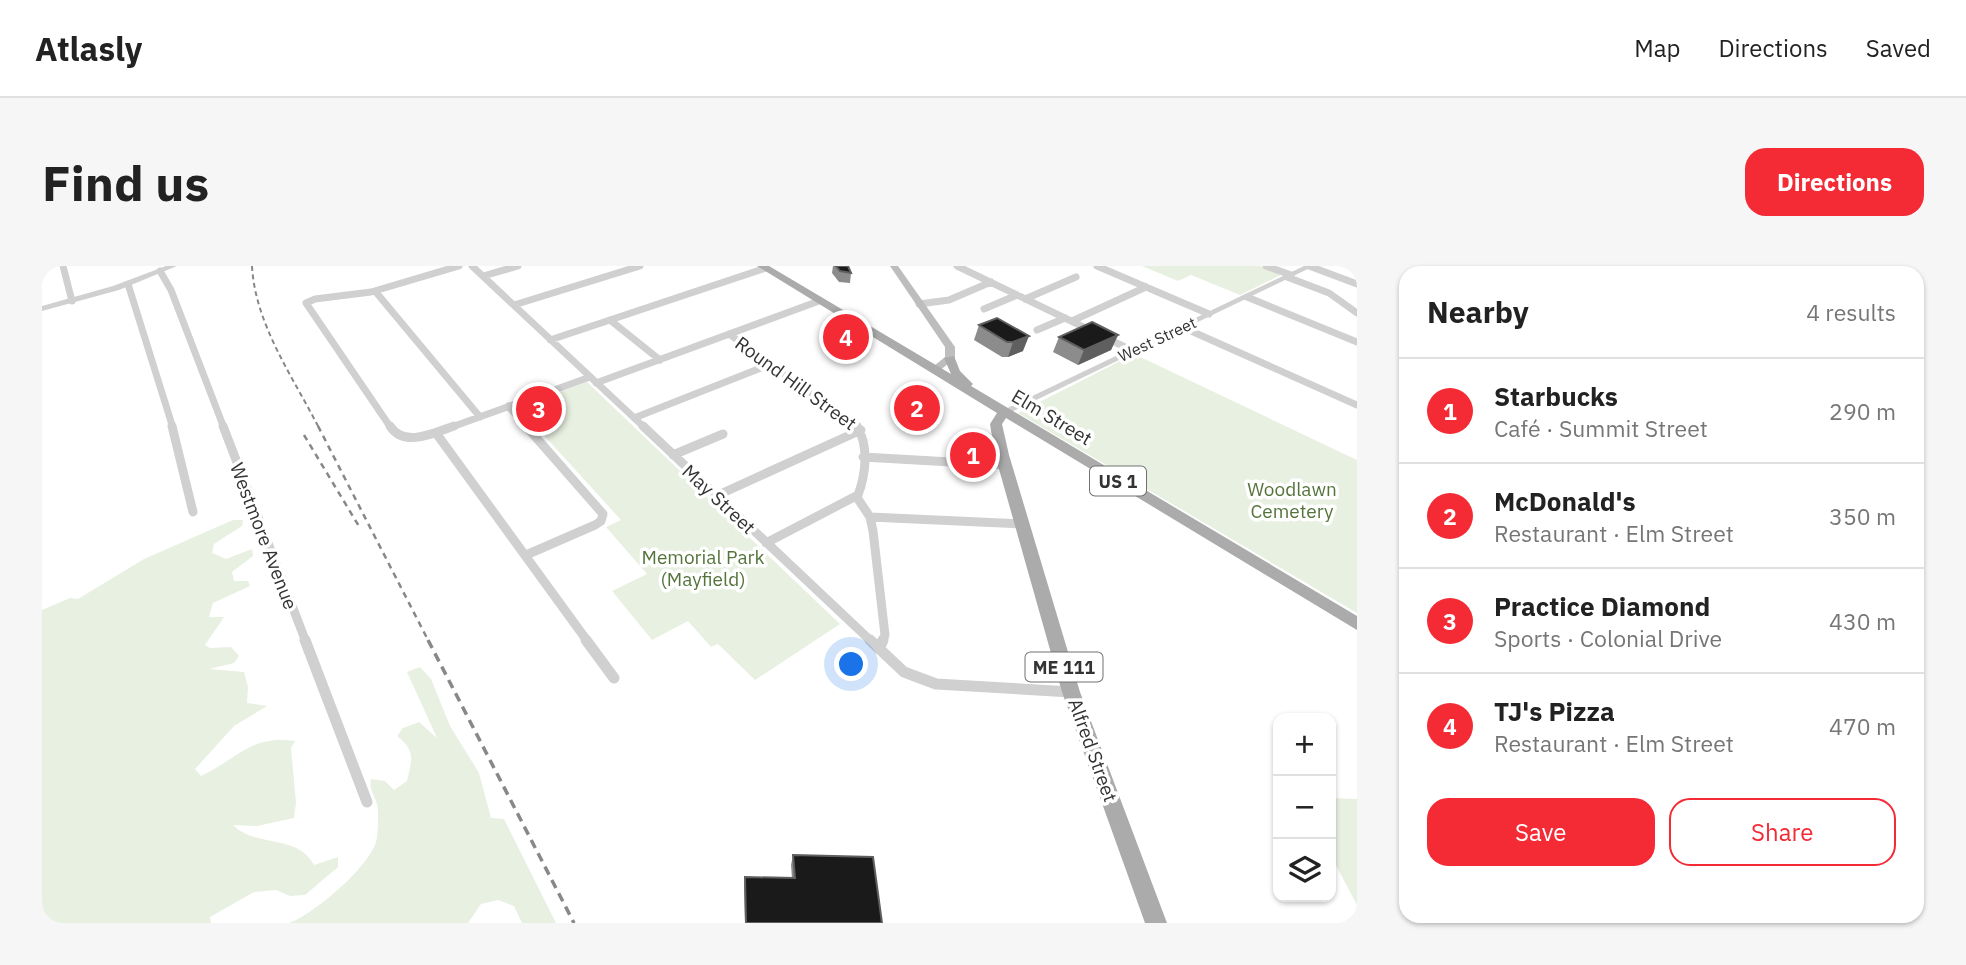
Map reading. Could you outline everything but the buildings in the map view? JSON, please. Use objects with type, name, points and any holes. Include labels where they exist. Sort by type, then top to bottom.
[{"type":"main road","points":[[894,266],[948,342],[950,358],[934,370]]},
{"type":"main road","name":"Elm Street","points":[[764,267],[1357,624]]},
{"type":"main road","name":"Alfred Street","points":[[950,358],[953,370],[969,385],[987,420],[994,447],[1003,460]]},
{"type":"main road","points":[[987,420],[992,412],[1004,412]]},
{"type":"main road","name":"Alfred Street","points":[[1004,412],[996,425],[1003,460],[1071,692],[1156,923]]},
{"type":"street","points":[[63,266],[72,301]]},
{"type":"street","points":[[42,309],[128,284],[173,266]]},
{"type":"street","points":[[459,266],[375,291],[308,301],[307,305],[392,431],[408,438],[437,435],[508,406],[660,360],[819,301]]},
{"type":"street","name":"May Street","points":[[472,266],[904,672],[932,683],[1071,692]]},
{"type":"street","points":[[483,276],[518,266]]},
{"type":"street","points":[[514,305],[640,266]]},
{"type":"street","points":[[957,266],[1131,350]]},
{"type":"street","points":[[1097,266],[1209,314]]},
{"type":"street","points":[[1266,266],[1332,295],[1357,313]]},
{"type":"street","points":[[1310,266],[1357,284]]},
{"type":"street","name":"West Street","points":[[1004,412],[1310,266]]},
{"type":"street","points":[[550,340],[764,267]]},
{"type":"street","name":"Westmore Avenue","points":[[160,271],[171,290],[367,802]]},
{"type":"street","points":[[1025,299],[1076,277]]},
{"type":"street","points":[[919,304],[949,300],[991,282]]},
{"type":"street","points":[[128,284],[169,413],[193,512]]},
{"type":"street","points":[[1037,330],[1146,287]]},
{"type":"street","points":[[375,291],[480,417]]},
{"type":"street","points":[[984,309],[1017,295]]},
{"type":"street","points":[[1247,297],[1357,342]]},
{"type":"street","points":[[610,320],[660,360]]},
{"type":"street","points":[[1182,327],[1357,405]]},
{"type":"street","name":"Round Hill Street","points":[[729,334],[861,430],[864,439],[861,489],[856,496]]},
{"type":"street","points":[[634,418],[771,363]]},
{"type":"street","points":[[508,406],[599,508],[602,519],[595,525],[526,555]]},
{"type":"street","points":[[716,496],[861,430]]},
{"type":"street","points":[[673,455],[723,434]]},
{"type":"street","points":[[437,435],[614,678]]},
{"type":"street","points":[[863,457],[1003,460]]},
{"type":"street","points":[[765,543],[856,496],[870,517],[885,635],[878,649]]},
{"type":"street","points":[[870,517],[1022,524]]},
{"type":"green space","points":[[1142,266],[1260,266],[1283,274],[1240,295],[1191,275],[1178,281]]},
{"type":"green space","name":"Woodlawn Cemetery","points":[[1134,354],[1357,460],[1357,613],[1018,413]]},
{"type":"green space","name":"Memorial Park (Mayfield)","points":[[587,382],[840,624],[755,680],[718,644],[711,647],[688,621],[652,640],[612,591],[647,574],[606,527],[621,520],[521,410],[525,405]]},
{"type":"green space","points":[[233,520],[243,520],[242,526],[214,544],[212,553],[226,559],[252,549],[253,556],[232,572],[234,581],[248,581],[250,586],[213,603],[209,617],[224,617],[205,645],[210,648],[231,647],[239,656],[234,663],[209,669],[244,672],[248,687],[247,703],[267,706],[234,726],[195,769],[201,776],[255,745],[279,740],[295,741],[291,748],[296,803],[294,818],[257,826],[233,825],[253,836],[297,848],[307,855],[314,865],[338,857],[338,867],[305,895],[290,896],[276,890],[254,892],[210,917],[211,923],[42,923],[42,610],[70,598],[78,599],[144,559]]},
{"type":"green space","points":[[420,667],[431,679],[450,726],[479,773],[491,818],[504,819],[556,923],[522,923],[514,906],[498,900],[481,904],[468,923],[289,923],[313,910],[341,887],[355,874],[374,848],[378,812],[371,779],[385,781],[394,790],[407,781],[410,751],[397,736],[403,728],[419,722],[437,738],[407,672]]},
{"type":"green space","points":[[1336,798],[1357,799],[1357,905],[1336,865]]},
{"type":"railway","points":[[252,266],[260,309],[268,329],[319,428]]},
{"type":"railway","points":[[318,426],[429,642]]},
{"type":"railway","points":[[304,435],[360,528]]},
{"type":"railway","points":[[428,640],[574,923]]},
{"type":"place","name":"TJ's Pizza","points":[[846,337]]},
{"type":"place","name":"McDonald's","points":[[917,408]]},
{"type":"place","name":"Practice Diamond","points":[[539,409]]},
{"type":"place","name":"Starbucks","points":[[973,455]]}]
